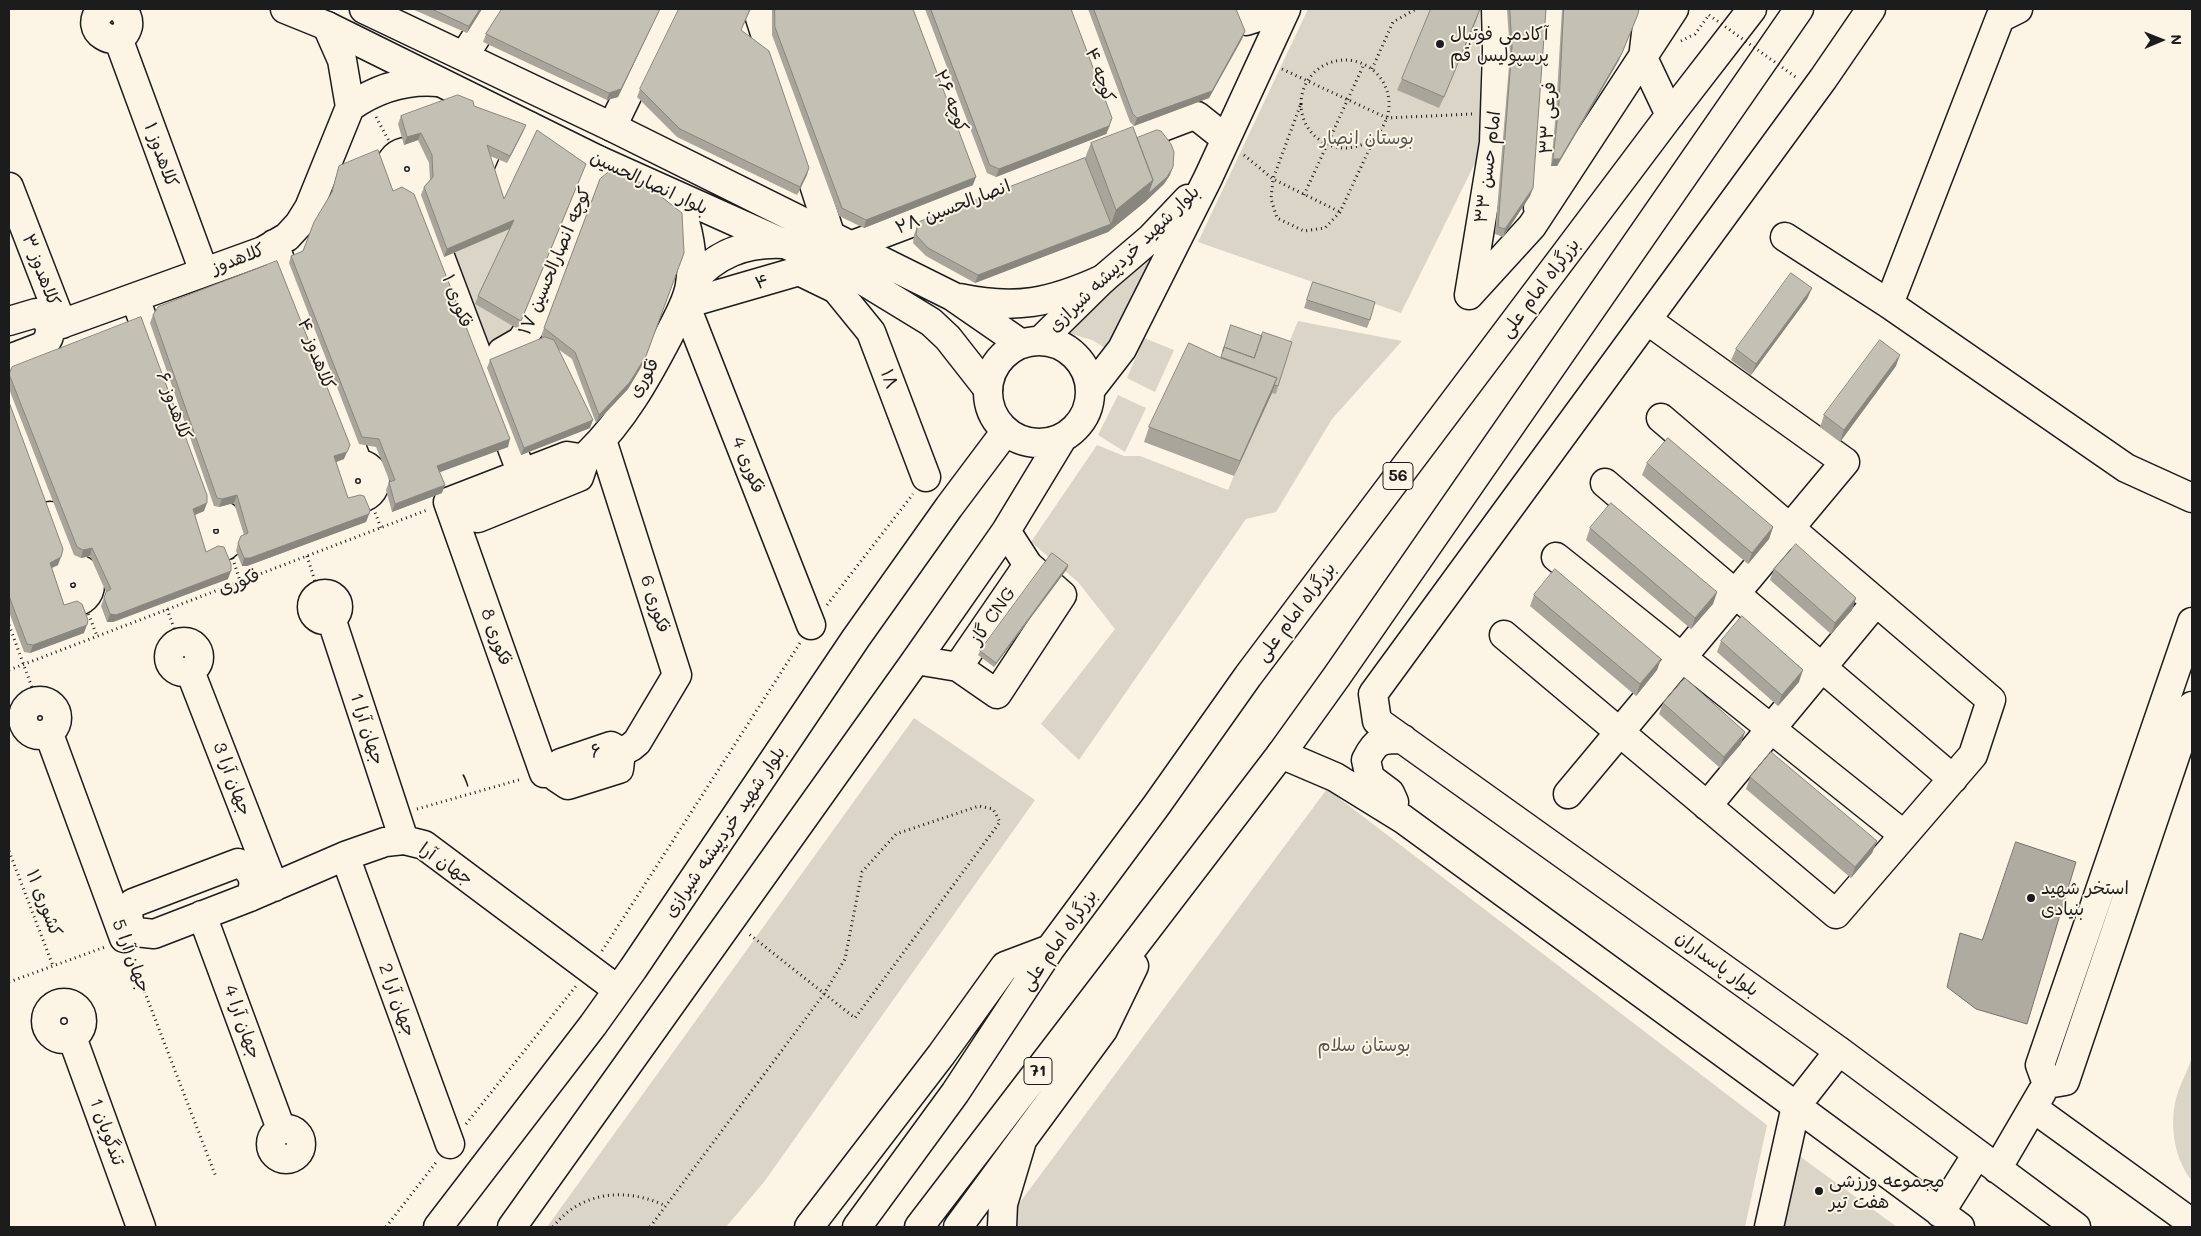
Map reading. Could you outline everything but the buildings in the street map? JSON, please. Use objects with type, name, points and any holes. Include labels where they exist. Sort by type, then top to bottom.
[{"type":"main road","points":[[103,9],[95,19],[97,30],[105,38],[118,38],[125,33],[128,23],[125,13],[121,9]]},
{"type":"main road","name":"بلوار انصارالحسین","points":[[285,9],[327,26],[598,160],[854,275],[931,322],[948,338],[988,389]]},
{"type":"main road","name":"بلوار انصارالحسین","points":[[364,9],[612,127],[952,296],[1031,341]]},
{"type":"main road","points":[[464,56],[494,9]]},
{"type":"main road","points":[[612,127],[669,9]]},
{"type":"main road","points":[[764,9],[760,18],[840,242]]},
{"type":"main road","name":"کوچه ۲۶","points":[[916,9],[987,193]]},
{"type":"main road","name":"کوچه ۴","points":[[1076,9],[1124,141]]},
{"type":"main road","points":[[1242,9],[1246,22],[1284,9]]},
{"type":"main road","name":"بلوار شهید خردپیشه شیرازی","points":[[1091,389],[1122,349],[1208,178],[1284,9]]},
{"type":"main road","name":"امام حسن ۳۳","points":[[1496,9],[1494,143],[1470,295],[1532,226]]},
{"type":"main road","name":"فرعی ۳۳","points":[[1532,226],[1543,191],[1549,139],[1553,9]]},
{"type":"main road","points":[[1649,9],[1643,58],[1670,115]]},
{"type":"main road","points":[[1532,226],[1674,9]]},
{"type":"main road","name":"بزرگراه امام علی","points":[[857,1227],[955,1093],[1050,949],[1156,806],[1248,676],[1670,115],[1752,9]]},
{"type":"main road","points":[[958,1227],[1103,1030],[1158,915],[1281,754],[1342,668],[1799,9]]},
{"type":"main road","points":[[1568,794],[1680,657],[1845,462],[1647,320],[1823,79],[1871,9]]},
{"type":"main road","points":[[1889,304],[2000,18],[2018,9]]},
{"type":"main road","points":[[327,26],[357,102],[380,90],[406,83],[421,80],[439,82]]},
{"type":"main road","name":"کلاهدوز ۱","points":[[118,38],[204,272]]},
{"type":"main road","name":"کلاهدوز","points":[[56,326],[263,251],[287,237],[299,224],[309,208],[357,102]]},
{"type":"main road","name":"انصارالحسین ۲۸","points":[[840,242],[987,193],[1189,117],[1197,116],[1226,139]]},
{"type":"main road","points":[[502,189],[529,126]]},
{"type":"main road","name":"فکوری ۱","points":[[388,153],[392,177],[405,186],[413,185],[522,474]]},
{"type":"main road","name":"کوچه انصارالحسین ۱۷","points":[[502,352],[521,341],[531,326],[598,160]]},
{"type":"main road","name":"بلوار شهید خردپیشه شیرازی","points":[[1031,341],[1151,238],[1208,178]]},
{"type":"main road","name":"کلاهدوز ۳","points":[[9,187],[56,326]]},
{"type":"main road","name":"فکوری","points":[[676,196],[688,230],[691,250],[687,294]]},
{"type":"main road","points":[[1785,237],[1889,304],[2126,468],[2192,498]]},
{"type":"main road","name":"کلاهدوز ۴","points":[[274,244],[358,464],[345,469],[341,485],[343,490],[352,497],[358,498],[368,494]]},
{"type":"main road","name":"فکوری","points":[[459,498],[464,501],[464,509],[473,518],[482,517],[580,477],[583,469],[581,461],[602,440],[648,375],[687,294],[702,270],[714,260],[756,245],[784,244]]},
{"type":"main road","name":"۴","points":[[687,294],[799,271],[836,289]]},
{"type":"main road","points":[[952,296],[980,302],[1007,304],[1041,302],[1063,296],[1103,279]]},
{"type":"main road","name":"۱۸","points":[[836,289],[872,332],[926,477]]},
{"type":"main road","name":"فکوری 4","points":[[687,294],[811,625]]},
{"type":"main road","name":"کلاهدوز ۶","points":[[135,298],[214,515],[205,518],[199,534],[205,544],[215,548],[221,548],[228,544]]},
{"type":"main road","points":[[9,321],[36,313],[56,326],[43,346],[9,359]]},
{"type":"main road","name":"بلوار پاسداران","points":[[1647,320],[1373,694],[1377,721],[1839,1051],[2076,1227]]},
{"type":"main road","points":[[512,1227],[1006,531],[1063,437],[1081,422],[1090,401],[1091,389],[1085,368],[1071,351],[1052,341],[1031,341],[1004,354],[992,370],[988,389],[992,412],[1006,431],[1024,441],[1044,443],[1063,437]]},
{"type":"main road","points":[[1504,635],[1836,914],[1973,755],[1991,700],[1661,418]]},
{"type":"main road","name":"بلوار شهید خردپیشه شیرازی","points":[[438,1227],[618,990],[856,638],[949,507],[1006,431]]},
{"type":"main road","name":"فکوری 6","points":[[602,440],[678,675],[637,742],[621,752]]},
{"type":"main road","points":[[459,498],[567,456],[575,456],[581,461]]},
{"type":"main road","points":[[1605,483],[1953,778]]},
{"type":"main road","points":[[42,495],[69,569],[62,572],[58,577],[56,588],[58,594],[66,602],[72,603],[83,600]]},
{"type":"main road","name":"فکوری 8","points":[[459,498],[552,768]]},
{"type":"main road","points":[[916,660],[958,666],[997,694],[1062,595],[1028,565],[1006,531]]},
{"type":"main road","points":[[1556,557],[1904,836]]},
{"type":"main road","name":"گاز CNG","points":[[958,666],[1028,565]]},
{"type":"main road","name":"جهان آرا 1","points":[[319,594],[312,604],[313,612],[319,618],[331,618],[400,828]]},
{"type":"main road","points":[[1707,806],[1876,602]]},
{"type":"main road","points":[[1281,754],[1335,777],[1403,820],[1950,1220],[1987,1161],[2033,1108],[2046,1084],[2040,1064],[2192,622]]},
{"type":"main road","name":"جهان آرا 3","points":[[179,642],[171,648],[168,657],[169,662],[175,670],[190,671],[249,857],[262,892]]},
{"type":"main road","name":"جهان آرا 5","points":[[37,701],[27,706],[24,712],[24,724],[26,729],[37,736],[49,734],[123,907],[124,939]]},
{"type":"main road","points":[[2046,1084],[2065,1081],[2192,706]]},
{"type":"main road","points":[[1403,739],[1384,739],[1376,743],[1366,760],[1370,778],[1390,793],[1403,820]]},
{"type":"main road","name":"۶","points":[[552,768],[556,777],[568,785],[619,769],[621,752]]},
{"type":"main road","name":"جهان آرا","points":[[123,907],[128,910],[129,923],[136,932],[154,934],[262,892],[345,856],[385,842],[400,828],[618,990]]},
{"type":"main road","name":"جهان آرا 2","points":[[345,856],[450,1144]]},
{"type":"main road","points":[[123,907],[249,857]]},
{"type":"main road","name":"جهان آرا 4","points":[[202,915],[281,1129]]},
{"type":"main road","name":"71","points":[[920,1227],[1158,915]]},
{"type":"main road","points":[[809,1227],[941,1055],[1005,966],[1050,949]]},
{"type":"main road","name":"تندگویان 1","points":[[72,1037],[141,1227]]},
{"type":"main road","points":[[1769,1227],[1796,1106],[1839,1051]]},
{"type":"main road","points":[[2033,1108],[2192,1224]]},
{"type":"main road","points":[[1002,1227],[1003,1204],[1022,1141]]},
{"type":"path","points":[[1372,69],[1393,22],[1416,9]]},
{"type":"path","points":[[1695,34],[1710,15],[1797,78]]},
{"type":"path","points":[[1262,60],[1387,118],[1495,113]]},
{"type":"path","points":[[1342,60],[1364,64],[1372,69],[1384,83],[1389,100],[1387,118],[1375,138],[1340,212],[1325,228],[1304,231],[1277,218],[1271,199],[1273,179],[1307,81],[1322,66],[1342,60]]},
{"type":"path","points":[[1304,195],[1364,64]]},
{"type":"path","points":[[357,102],[388,153]]},
{"type":"path","points":[[1300,105],[1308,130],[1327,146],[1352,149],[1375,138]]},
{"type":"path","points":[[1226,139],[1273,179],[1340,212]]},
{"type":"path","points":[[386,1227],[589,970],[811,625],[926,477]]},
{"type":"path","points":[[368,494],[381,528]]},
{"type":"path","name":"فکوری","points":[[9,670],[459,498]]},
{"type":"path","points":[[228,544],[240,581]]},
{"type":"path","points":[[307,556],[319,594]]},
{"type":"path","points":[[83,600],[97,636]]},
{"type":"path","points":[[167,609],[179,642]]},
{"type":"path","points":[[9,625],[37,701]]},
{"type":"path","name":"۱","points":[[400,828],[552,768]]},
{"type":"path","points":[[650,1227],[824,994],[844,959],[862,872],[896,834],[979,806],[993,809],[1000,822],[855,1018],[824,994],[731,919]]},
{"type":"path","name":"کشوری ۱۱","points":[[9,851],[53,966]]},
{"type":"path","points":[[9,982],[124,939]]},
{"type":"path","name":"جهان آرا 5","points":[[124,939],[216,1177]]},
{"type":"path","points":[[553,1227],[568,1211],[581,1203],[609,1194],[638,1195],[666,1206]]},
{"type":"green space","name":"بوستان انصار","points":[[1308,9],[1480,9],[1480,153],[1401,313],[1198,242]]},
{"type":"green space","points":[[511,228],[518,329],[484,360],[444,257]]},
{"type":"green space","points":[[1159,246],[1110,351],[1092,340],[1058,330]]},
{"type":"green space","points":[[1298,321],[1402,341],[1332,419],[1276,512],[1246,519],[1079,760],[1041,724],[1115,629],[1078,582],[1031,542],[1097,445],[1124,456],[1140,456],[1228,490]]},
{"type":"green space","points":[[1144,338],[1174,350],[1155,392],[1127,378]]},
{"type":"green space","points":[[1118,395],[1146,408],[1125,452],[1098,435]]},
{"type":"green space","points":[[914,718],[1035,800],[764,1182],[726,1227],[547,1227]]},
{"type":"green space","name":"بوستان سلام","points":[[1327,789],[1767,1125],[1745,1227],[1015,1227],[1015,1209]]},
{"type":"green space","points":[[2192,1058],[2192,1181],[2181,1164],[2175,1144],[2173,1123],[2176,1097]]},
{"type":"green space","name":"مجموعه ورزشی هفت تیر","points":[[1798,1155],[1897,1227],[1781,1227]]},
{"type":"shaded area","name":"استخر شهید بنیادی","points":[[2016,842],[2076,862],[2027,1024],[1976,1009],[1947,987],[1960,933],[1982,940]]},
{"type":"place","name":"آکادمی فوتبال پرسپولیس قم","points":[[1440,44]]},
{"type":"place","name":"استخر شهید بنیادی","points":[[2031,898]]},
{"type":"place","name":"مجموعه ورزشی هفت تیر","points":[[1819,1191]]}]
